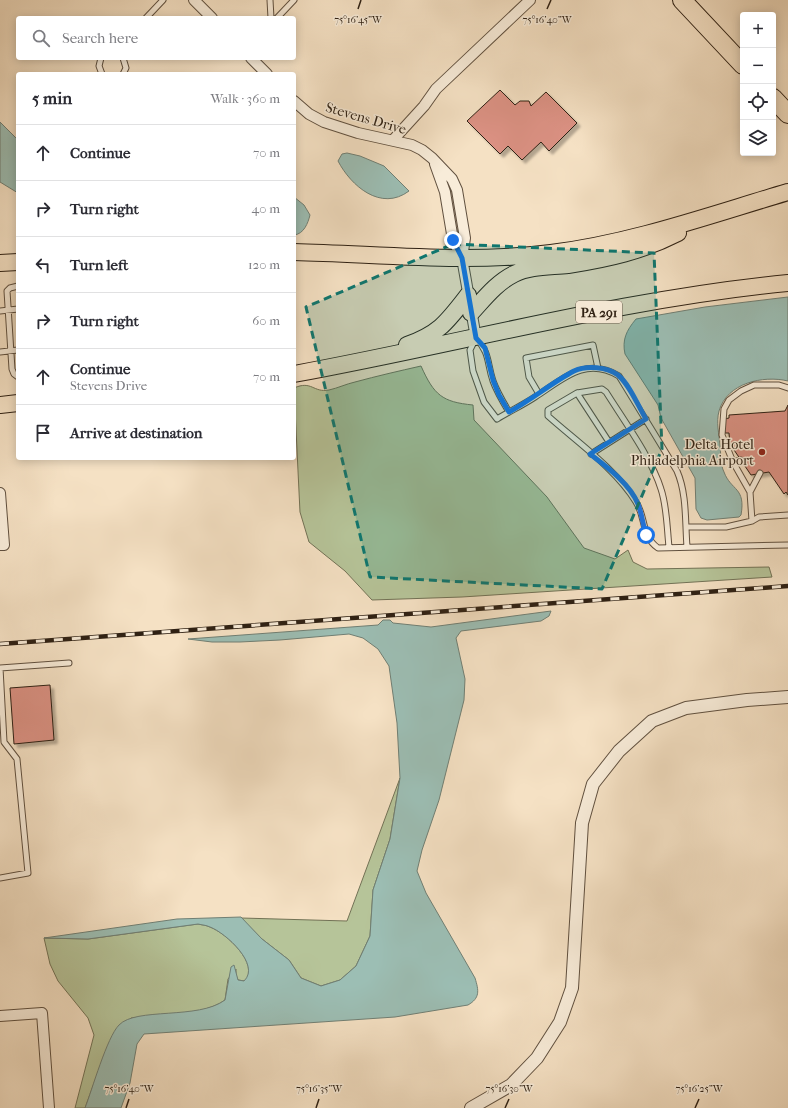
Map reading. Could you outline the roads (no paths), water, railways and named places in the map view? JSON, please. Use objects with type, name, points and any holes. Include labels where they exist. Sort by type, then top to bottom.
[{"type":"highway","points":[[682,0],[740,62]]},
{"type":"highway","points":[[776,101],[788,114]]},
{"type":"main road","points":[[296,252],[462,258],[552,253],[626,239],[788,192]]},
{"type":"main road","points":[[471,313],[494,289],[513,274],[527,270],[590,261],[629,253],[656,244],[714,214]]},
{"type":"main road","points":[[0,263],[16,262]]},
{"type":"main road","name":"PA 291","points":[[296,374],[654,301],[788,283]]},
{"type":"main road","points":[[368,360],[433,334],[447,323],[468,295]]},
{"type":"main road","points":[[0,404],[16,403]]},
{"type":"street","points":[[194,0],[210,16]]},
{"type":"street","points":[[393,140],[424,106],[436,89],[530,0]]},
{"type":"street","points":[[253,60],[265,72]]},
{"type":"street","name":"Stevens Drive","points":[[296,103],[309,114],[324,122],[358,133],[393,140],[418,148],[432,158],[452,179],[456,190],[465,238],[462,258],[476,338]]},
{"type":"street","points":[[0,493],[2,545]]},
{"type":"street","points":[[470,1108],[511,1085],[537,1058],[560,1022],[572,988],[582,823],[593,784],[619,752],[652,721],[686,708],[747,700],[788,697]]},
{"type":"street","points":[[0,1016],[42,1013],[49,1108]]},
{"type":"lane","points":[[148,16],[163,0]]},
{"type":"lane","points":[[270,0],[271,16]]},
{"type":"lane","points":[[278,16],[294,0]]},
{"type":"lane","points":[[100,60],[99,66],[101,72]]},
{"type":"lane","points":[[124,60],[126,68],[124,72]]},
{"type":"lane","points":[[16,286],[10,288],[7,291],[10,351],[14,374],[16,376]]},
{"type":"lane","points":[[0,311],[16,309]]},
{"type":"lane","points":[[509,412],[499,395],[493,380],[485,348],[476,338],[470,350],[473,372],[484,402],[497,419],[509,412],[539,394],[575,371],[598,368],[610,371],[619,376],[681,480],[684,492],[687,547]]},
{"type":"lane","points":[[539,394],[530,377],[526,358],[593,345],[598,368]]},
{"type":"lane","points":[[0,352],[16,350]]},
{"type":"lane","points":[[752,521],[750,492],[733,462],[722,435],[724,409],[730,400],[741,391],[754,386],[779,385],[788,388]]},
{"type":"lane","points":[[669,547],[664,499],[661,487],[630,429],[606,392],[602,389],[577,393],[548,410],[548,416],[590,454],[607,467],[630,493],[638,504],[646,535],[658,548],[788,545]]},
{"type":"lane","points":[[577,393],[609,442]]},
{"type":"lane","points":[[590,454],[646,419]]},
{"type":"lane","points":[[733,462],[740,460]]},
{"type":"lane","points":[[750,492],[760,473]]},
{"type":"lane","points":[[686,527],[726,527],[752,521],[760,517],[788,515]]},
{"type":"lane","points":[[0,878],[28,872],[17,759],[4,742],[0,668],[69,664]]},
{"type":"water","points":[[0,122],[16,138],[16,192],[0,182]]},
{"type":"water","points":[[347,153],[360,156],[384,166],[409,191],[398,197],[388,199],[368,193],[351,179],[338,161],[342,154]]},
{"type":"water","points":[[296,199],[304,205],[310,215],[307,225],[300,233],[297,234]]},
{"type":"water","points":[[788,297],[788,381],[768,379],[747,383],[730,394],[723,401],[718,415],[722,466],[730,483],[740,494],[742,506],[741,515],[739,517],[707,520],[701,518],[696,509],[695,478],[661,418],[658,405],[625,354],[624,344],[626,336],[636,319],[705,307]]},
{"type":"water","points":[[551,611],[549,616],[541,621],[461,631],[456,638],[465,679],[464,700],[439,800],[422,850],[417,871],[426,893],[475,978],[478,994],[475,1000],[468,1005],[395,1017],[144,1034],[137,1044],[130,1083],[121,1108],[85,1108],[105,1052],[114,1031],[119,1025],[127,1020],[139,1016],[199,1010],[213,1006],[225,1000],[231,967],[234,965],[238,980],[244,981],[248,974],[248,967],[245,958],[232,943],[217,930],[206,925],[198,924],[88,939],[44,938],[177,919],[241,917],[262,939],[289,960],[301,978],[321,986],[340,980],[356,966],[370,936],[373,890],[390,839],[400,778],[397,723],[389,666],[378,649],[363,638],[349,634],[240,642],[212,642],[188,639],[378,625],[383,620],[390,620],[393,623],[431,627]]},
{"type":"railway","points":[[0,644],[788,586]]},
{"type":"place","name":"Delta Hotel Philadelphia Airport","points":[[762,452]]}]
